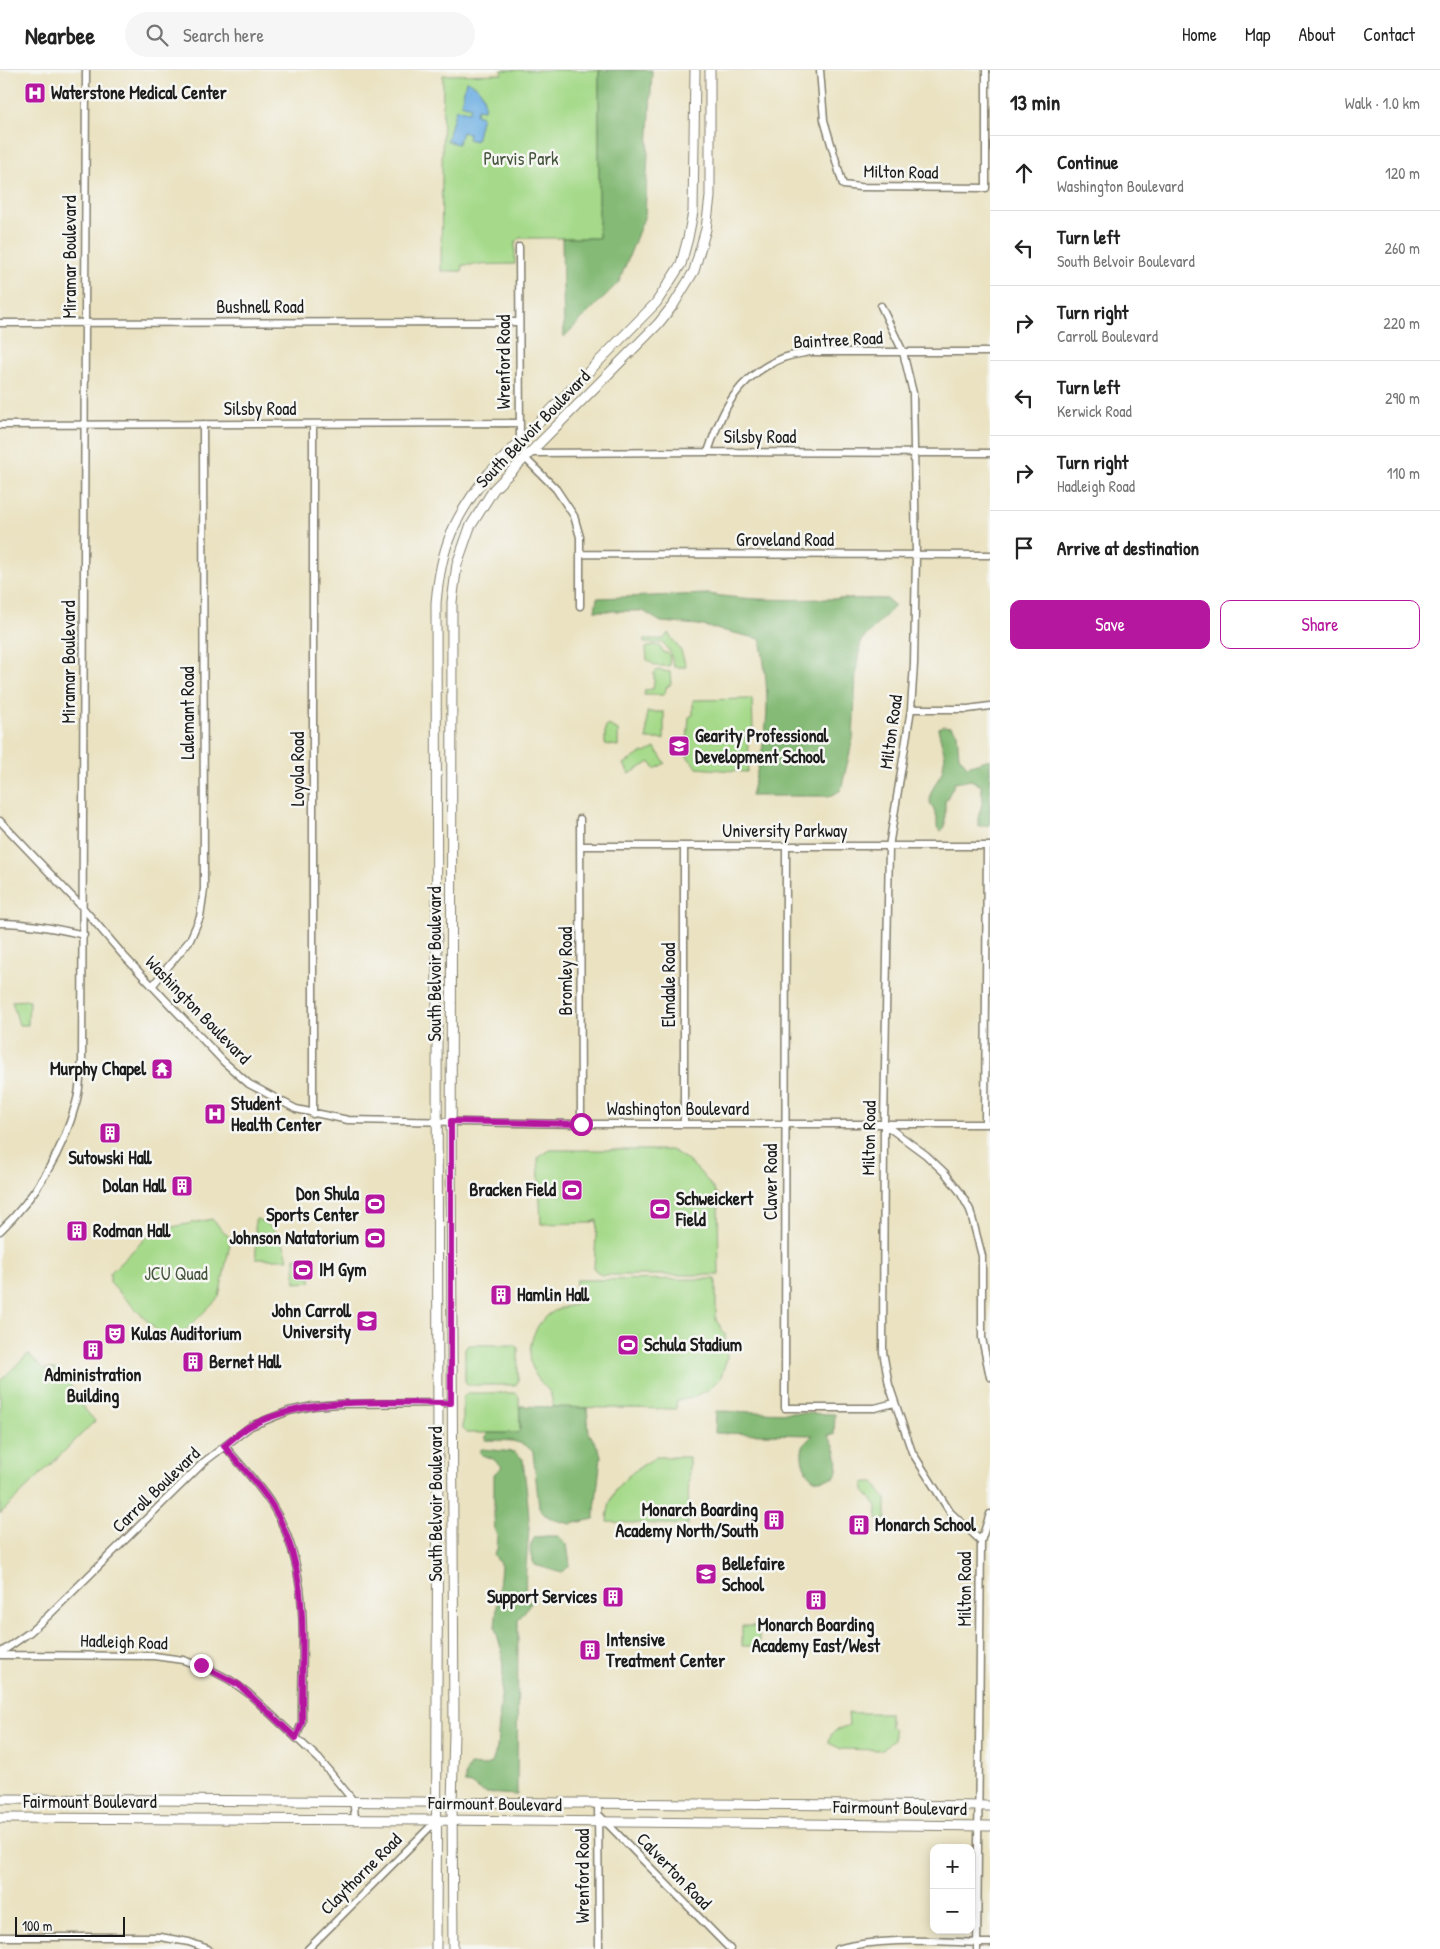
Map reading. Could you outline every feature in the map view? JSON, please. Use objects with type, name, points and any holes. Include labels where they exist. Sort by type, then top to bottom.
[{"type":"street","name":"Miramar Boulevard","points":[[0,1231],[35,1189],[56,1155],[76,1102],[82,1061],[86,70]]},
{"type":"street","name":"South Belvoir Boulevard","points":[[436,1949],[436,603],[441,566],[453,527],[472,495],[489,473],[656,303],[680,264],[693,212],[695,70]]},
{"type":"street","name":"South Belvoir Boulevard","points":[[453,1949],[451,776],[452,602],[456,564],[470,527],[494,489],[658,324],[674,304],[694,270],[706,230],[710,197],[710,70]]},
{"type":"street","name":"Milton Road","points":[[820,70],[824,120],[843,185],[860,187],[986,188],[986,70]]},
{"type":"street","name":"Wrenford Road","points":[[519,247],[520,442],[528,456],[570,507],[579,533],[580,606]]},
{"type":"street","name":"Milton Road","points":[[881,306],[903,352],[913,393],[916,555],[914,664],[910,709],[889,847],[884,1124],[883,1352],[894,1403],[912,1452],[950,1512],[981,1540],[977,1946]]},
{"type":"street","name":"Bushnell Road","points":[[0,323],[519,322]]},
{"type":"street","name":"Baintree Road","points":[[708,452],[719,420],[739,387],[760,370],[783,358],[810,352],[990,352]]},
{"type":"street","name":"Lalemant Road","points":[[153,986],[190,940],[200,917],[204,889],[203,424]]},
{"type":"street","name":"Loyola Road","points":[[313,424],[313,1114]]},
{"type":"street","name":"Silsby Road","points":[[0,425],[519,424]]},
{"type":"street","name":"Silsby Road","points":[[528,456],[708,452],[990,454]]},
{"type":"street","name":"Groveland Road","points":[[580,554],[990,555]]},
{"type":"street","points":[[910,709],[968,709],[990,706]]},
{"type":"street","points":[[436,776],[451,776]]},
{"type":"street","name":"Bromley Road","points":[[580,819],[581,1124]]},
{"type":"street","name":"Washington Boulevard","points":[[0,821],[83,908],[124,956],[224,1062],[249,1084],[296,1109],[348,1120],[581,1124],[987,1124]]},
{"type":"street","name":"University Parkway","points":[[581,846],[988,846]]},
{"type":"street","name":"Elmdale Road","points":[[684,846],[684,1124]]},
{"type":"street","name":"Claver Road","points":[[786,846],[785,1408],[875,1408],[894,1403]]},
{"type":"street","points":[[987,1124],[988,846]]},
{"type":"street","points":[[0,924],[52,927],[84,935]]},
{"type":"street","points":[[884,1124],[926,1155],[945,1173],[960,1192],[970,1210],[982,1256],[982,1338],[990,1377]]},
{"type":"street","name":"Carroll Boulevard","points":[[0,1654],[48,1616],[204,1462],[251,1426],[289,1411],[314,1406],[451,1403]]},
{"type":"street","points":[[224,1446],[271,1504],[282,1524],[298,1570],[302,1590],[302,1722],[296,1738]]},
{"type":"street","points":[[981,1540],[990,1514]]},
{"type":"street","name":"Hadleigh Road","points":[[0,1654],[163,1656],[193,1662],[211,1670],[239,1685],[319,1759],[352,1801],[355,1820]]},
{"type":"street","name":"Fairmount Boulevard","points":[[0,1799],[990,1806]]},
{"type":"street","name":"Wrenford Road","points":[[598,1803],[600,1819],[599,1949]]},
{"type":"street","points":[[793,1823],[794,1805]]},
{"type":"street","name":"Fairmount Boulevard","points":[[0,1818],[600,1819],[990,1826]]},
{"type":"street","name":"Calverton Road","points":[[600,1819],[730,1949]]},
{"type":"street","name":"Claythorne Road","points":[[308,1949],[437,1820]]},
{"type":"street","points":[[0,1937],[160,1937],[189,1942],[208,1949]]},
{"type":"street","points":[[838,1949],[856,1944],[886,1941],[977,1946],[990,1943]]},
{"type":"green space","name":"Purvis Park","points":[[502,70],[599,70],[599,238],[519,238],[515,243],[515,264],[463,265],[462,271],[441,271],[443,75],[502,74]]},
{"type":"green space","points":[[599,70],[652,70],[645,215],[619,282],[564,337],[562,238],[599,238]]},
{"type":"green space","points":[[708,594],[752,599],[887,599],[895,606],[861,641],[856,671],[853,739],[841,790],[831,796],[751,796],[764,743],[767,714],[766,681],[760,639],[699,625],[661,622],[643,611],[595,611],[597,598]]},
{"type":"green space","points":[[668,633],[681,651],[686,667],[674,667],[670,652],[663,643],[644,643],[644,639],[664,639]]},
{"type":"green space","points":[[653,645],[659,646],[663,652],[669,654],[669,666],[656,666],[647,660],[646,648]]},
{"type":"green space","points":[[657,670],[670,672],[671,684],[666,688],[665,694],[644,695],[645,690],[653,689],[654,673]]},
{"type":"green space","points":[[752,699],[753,731],[743,732],[749,751],[747,772],[697,768],[686,755],[689,717],[693,715],[693,700]]},
{"type":"green space","points":[[647,712],[664,712],[664,739],[647,739]]},
{"type":"green space","points":[[609,725],[618,731],[618,746],[605,744],[605,728]]},
{"type":"green space","points":[[942,726],[952,727],[957,733],[959,756],[967,766],[990,759],[990,823],[988,826],[978,826],[978,818],[983,800],[981,786],[971,780],[955,783],[945,802],[945,827],[941,831],[937,828],[937,817],[930,802],[931,792],[942,772],[945,756],[938,729]]},
{"type":"green space","points":[[655,748],[665,763],[655,769],[650,762],[629,774],[624,764],[643,752],[645,753]]},
{"type":"green space","points":[[29,1000],[28,1025],[19,1025],[12,1001]]},
{"type":"green space","name":"Schweickert Field","points":[[550,1150],[671,1150],[685,1159],[703,1176],[718,1196],[719,1275],[601,1275],[594,1269],[597,1220],[590,1223],[541,1224],[538,1158]]},
{"type":"green space","name":"JCU Quad","points":[[212,1219],[231,1239],[219,1297],[174,1342],[168,1342],[110,1283],[110,1273],[153,1231]]},
{"type":"green space","points":[[255,1220],[264,1222],[278,1234],[288,1259],[256,1259]]},
{"type":"green space","name":"IM Gym","points":[[295,1257],[311,1258],[311,1282],[295,1283]]},
{"type":"green space","name":"Schula Stadium","points":[[716,1279],[716,1320],[725,1334],[727,1358],[721,1377],[708,1390],[692,1398],[677,1401],[676,1409],[553,1407],[550,1392],[537,1377],[531,1363],[530,1349],[537,1328],[548,1315],[560,1308],[575,1305],[576,1280]]},
{"type":"green space","points":[[468,1345],[514,1345],[518,1348],[518,1381],[516,1385],[468,1385],[465,1381],[465,1349]]},
{"type":"green space","points":[[28,1354],[44,1369],[55,1369],[78,1394],[80,1404],[95,1421],[0,1514],[0,1381]]},
{"type":"green space","points":[[468,1393],[516,1393],[519,1397],[520,1430],[517,1433],[467,1433],[463,1429],[463,1397]]},
{"type":"green space","points":[[520,1406],[587,1408],[589,1433],[601,1456],[594,1519],[571,1524],[545,1515],[539,1507],[533,1452],[517,1442],[485,1440],[487,1433],[517,1433],[520,1430]]},
{"type":"green space","points":[[716,1411],[835,1414],[834,1435],[828,1435],[838,1461],[835,1477],[819,1480],[814,1479],[807,1472],[802,1452],[806,1442],[813,1435],[715,1433]]},
{"type":"green space","points":[[482,1449],[514,1452],[523,1459],[528,1501],[529,1526],[526,1599],[532,1602],[518,1620],[517,1795],[485,1793],[472,1785],[465,1784],[465,1774],[470,1765],[482,1766],[492,1763],[497,1748],[503,1673],[502,1652],[495,1627],[501,1566],[494,1554],[497,1550],[498,1537],[495,1531],[494,1474],[502,1467],[493,1459],[482,1455],[479,1451]]},
{"type":"green space","points":[[656,1457],[689,1457],[688,1525],[607,1522],[611,1499],[621,1483]]},
{"type":"green space","points":[[873,1482],[886,1499],[886,1520],[877,1520],[877,1506],[864,1491],[864,1483]]},
{"type":"green space","points":[[558,1536],[567,1544],[570,1565],[562,1573],[535,1565],[531,1557],[530,1547],[535,1537]]},
{"type":"green space","points":[[742,1626],[759,1626],[759,1646],[742,1646]]},
{"type":"green space","points":[[848,1713],[890,1713],[890,1727],[894,1730],[894,1739],[883,1750],[841,1749],[829,1743],[833,1733],[849,1725]]},
{"type":"water","points":[[466,81],[475,85],[481,92],[484,100],[484,110],[477,109],[476,114],[482,116],[476,141],[468,139],[469,134],[462,132],[458,144],[447,141],[456,109],[469,112],[471,107],[461,104]]},
{"type":"place","name":"Waterstone Medical Center","points":[[35,93]]},
{"type":"place","name":"Gearity Professional Development School","points":[[679,746]]},
{"type":"place","name":"Murphy Chapel","points":[[162,1069]]},
{"type":"place","name":"Student Health Center","points":[[215,1114]]},
{"type":"place","name":"Sutowski Hall","points":[[110,1133]]},
{"type":"place","name":"Dolan Hall","points":[[182,1186]]},
{"type":"place","name":"Bracken Field","points":[[572,1190]]},
{"type":"place","name":"Don Shula Sports Center","points":[[375,1204]]},
{"type":"place","name":"Schweickert Field","points":[[660,1209]]},
{"type":"place","name":"Rodman Hall","points":[[77,1231]]},
{"type":"place","name":"Johnson Natatorium","points":[[375,1238]]},
{"type":"place","name":"IM Gym","points":[[303,1270]]},
{"type":"place","name":"Hamlin Hall","points":[[501,1295]]},
{"type":"place","name":"John Carroll University","points":[[367,1321]]},
{"type":"place","name":"Kulas Auditorium","points":[[115,1334]]},
{"type":"place","name":"Schula Stadium","points":[[628,1345]]},
{"type":"place","name":"Administration Building","points":[[93,1350]]},
{"type":"place","name":"Bernet Hall","points":[[193,1362]]},
{"type":"place","name":"Monarch Boarding Academy North/South","points":[[774,1520]]},
{"type":"place","name":"Monarch School","points":[[859,1525]]},
{"type":"place","name":"Bellefaire School","points":[[706,1574]]},
{"type":"place","name":"Support Services","points":[[613,1597]]},
{"type":"place","name":"Monarch Boarding Academy East/West","points":[[816,1600]]},
{"type":"place","name":"Intensive Treatment Center","points":[[590,1650]]},
{"type":"route","points":[[201,1665],[239,1685],[296,1738],[302,1722],[302,1590],[298,1570],[292,1548],[278,1515],[254,1481],[224,1446],[251,1426],[289,1411],[314,1406],[451,1403],[451,1121],[581,1124]]}]
